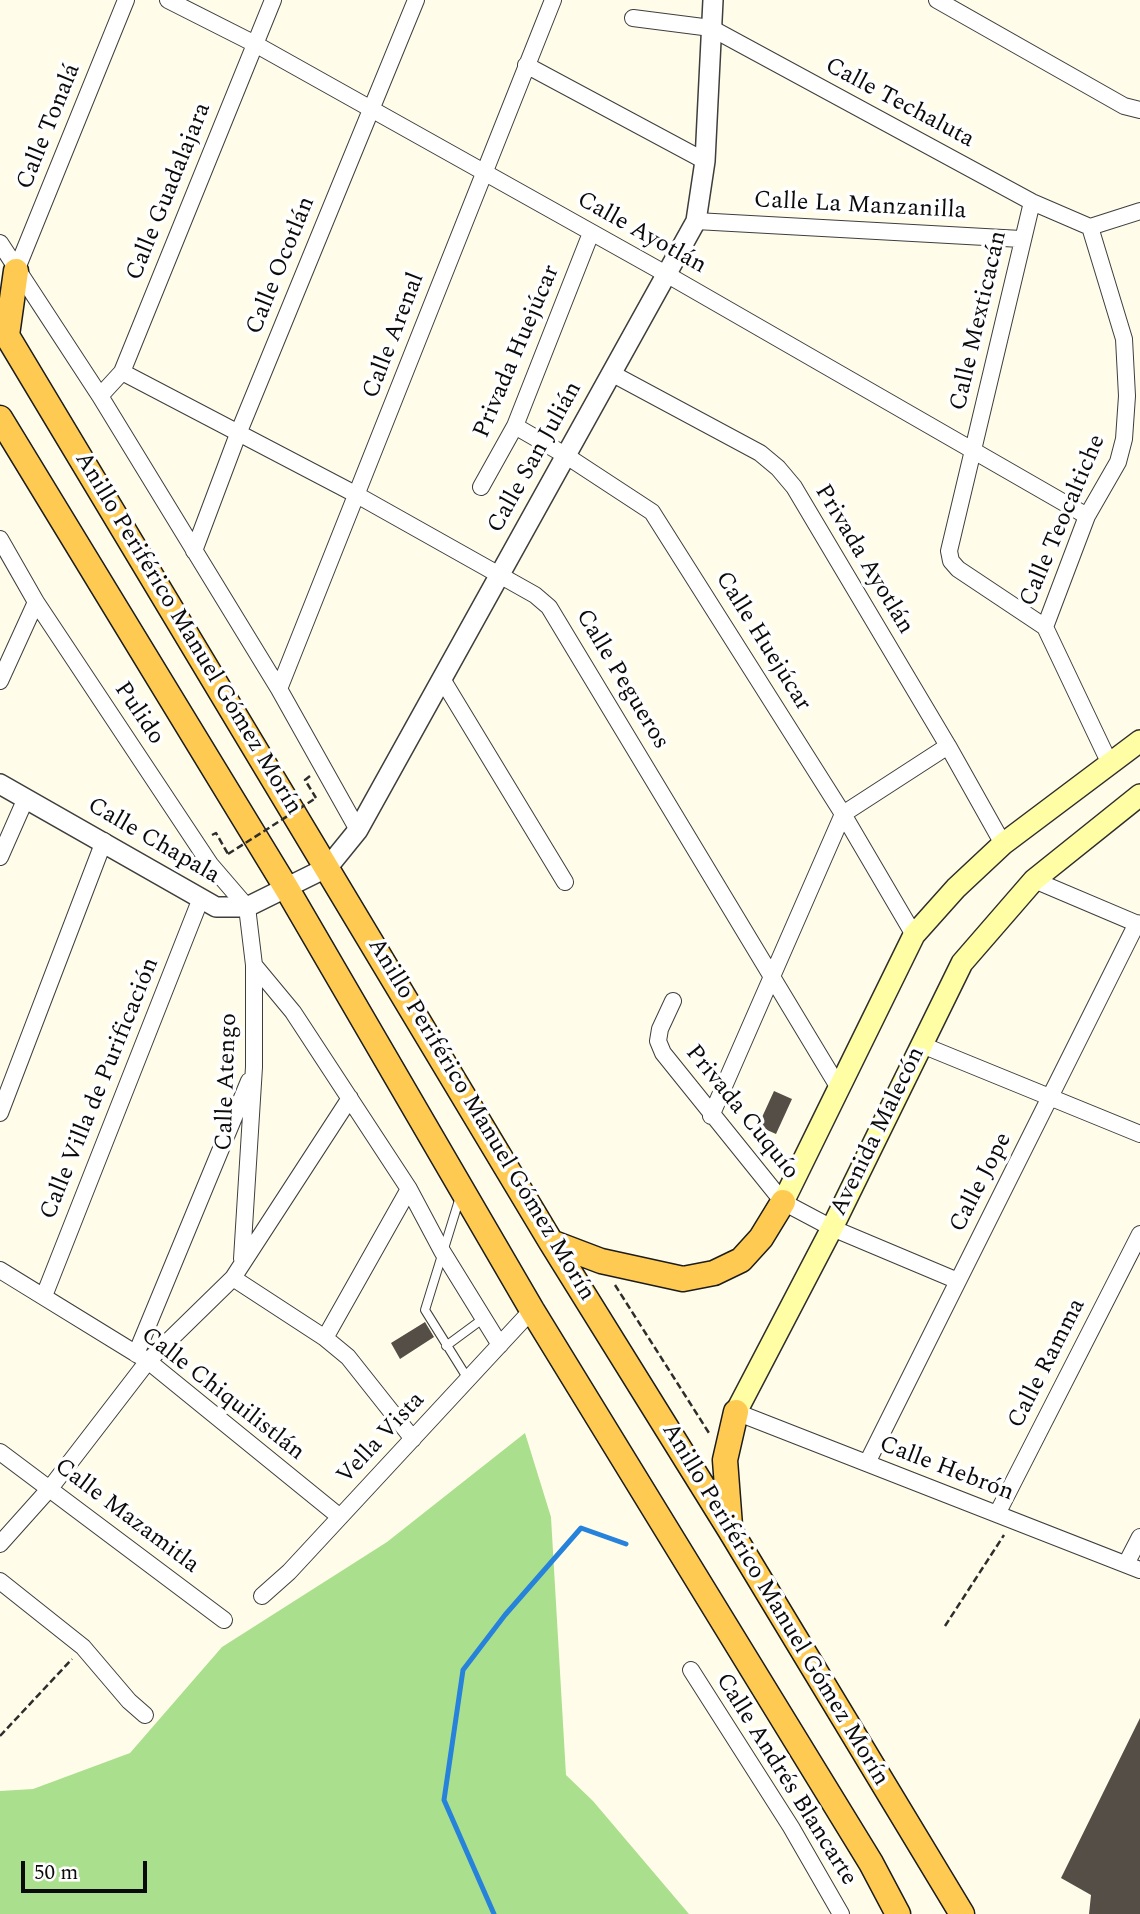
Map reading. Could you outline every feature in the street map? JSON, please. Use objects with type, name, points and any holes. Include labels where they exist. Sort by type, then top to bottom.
[{"type":"highway","points":[[3,330],[16,271]]},
{"type":"highway","name":"Anillo Periférico Manuel Gómez Morín","points":[[3,330],[551,1242],[730,1530],[962,1914]]},
{"type":"highway","name":"Anillo Periférico Manuel Gómez Morín","points":[[0,418],[287,888],[532,1310],[871,1863],[898,1914]]},
{"type":"highway","points":[[551,1242],[601,1261],[683,1279],[714,1273],[741,1260],[761,1237],[783,1202]]},
{"type":"highway","name":"Avenida Malecón","points":[[730,1530],[725,1460],[736,1412]]},
{"type":"main road","points":[[783,1202],[914,935],[956,888],[1003,844],[1140,741]]},
{"type":"main road","name":"Avenida Malecón","points":[[736,1412],[832,1228],[962,963],[1034,880],[1140,795]]},
{"type":"street","name":"Calle Tonalá","points":[[16,271],[126,0]]},
{"type":"street","name":"Calle Ayotlán","points":[[168,0],[256,44],[666,274],[1087,516]]},
{"type":"street","name":"Calle Guadalajara","points":[[100,396],[122,372],[273,0]]},
{"type":"street","name":"Calle Ocotlán","points":[[194,551],[238,434],[416,0]]},
{"type":"street","name":"Calle Arenal","points":[[279,689],[552,0]]},
{"type":"street","name":"Calle San Julián","points":[[287,888],[328,867],[358,830],[696,220],[705,161],[713,0]]},
{"type":"street","points":[[937,0],[1124,106],[1140,110]]},
{"type":"street","name":"Calle Techaluta","points":[[633,18],[711,28],[1032,202],[1090,228]]},
{"type":"street","points":[[526,65],[705,161]]},
{"type":"street","name":"Calle Mexticacán","points":[[1032,202],[1021,239],[949,551],[951,561],[1045,627]]},
{"type":"street","points":[[1090,228],[1140,211]]},
{"type":"street","name":"Calle La Manzanilla","points":[[696,220],[1021,239]]},
{"type":"street","name":"Calle Teocaltiche","points":[[1045,627],[1087,516],[1118,462],[1124,439],[1127,397],[1124,339],[1090,228]]},
{"type":"street","name":"Privada Huejúcar","points":[[481,487],[515,426],[592,233]]},
{"type":"street","points":[[0,243],[100,396],[279,689],[358,830]]},
{"type":"street","name":"Calle Pegueros","points":[[122,372],[357,495],[535,595],[561,621],[839,1088]]},
{"type":"street","name":"Privada Ayotlán","points":[[611,373],[760,453],[778,468],[794,487],[1003,844]]},
{"type":"street","name":"Calle Huejúcar","points":[[515,426],[652,512],[843,814],[914,935]]},
{"type":"street","name":"Pulido","points":[[0,539],[36,602],[210,864],[247,907]]},
{"type":"street","points":[[0,681],[36,602]]},
{"type":"street","points":[[1045,627],[1110,764]]},
{"type":"street","points":[[442,679],[565,882]]},
{"type":"street","points":[[711,1116],[843,814],[948,746]]},
{"type":"street","name":"Calle Chapala","points":[[0,784],[216,907],[247,907],[287,888]]},
{"type":"street","points":[[0,857],[26,798]]},
{"type":"street","points":[[0,1113],[104,841]]},
{"type":"street","points":[[1034,880],[1139,924]]},
{"type":"street","name":"Calle Villa de Purificación","points":[[44,1296],[201,898]]},
{"type":"street","name":"Calle Atengo","points":[[243,1259],[254,1068],[254,965],[247,907]]},
{"type":"street","name":"Calle Jope","points":[[867,1463],[1139,924]]},
{"type":"street","points":[[254,965],[293,1013],[409,1189],[442,1251],[500,1345]]},
{"type":"street","name":"Privada Cuquío","points":[[673,1001],[658,1041],[663,1053],[711,1116],[783,1202],[832,1228],[958,1281]]},
{"type":"street","points":[[922,1045],[1140,1133]]},
{"type":"street","points":[[0,1544],[51,1487],[142,1357],[254,1068]]},
{"type":"street","points":[[142,1357],[233,1278],[350,1098]]},
{"type":"street","points":[[325,1338],[409,1189]]},
{"type":"street","name":"Calle Ramma","points":[[997,1514],[1140,1234]]},
{"type":"street","name":"Calle Chiquilistlán","points":[[0,1270],[142,1357],[340,1517]]},
{"type":"street","points":[[233,1278],[325,1338],[348,1357],[413,1439]]},
{"type":"street","name":"Vella Vista","points":[[262,1596],[340,1517],[532,1310]]},
{"type":"street","name":"Calle Hebrón","points":[[736,1412],[1133,1567]]},
{"type":"street","name":"Calle Mazamitla","points":[[0,1452],[51,1487],[224,1620]]},
{"type":"street","points":[[1133,1567],[1140,1537]]},
{"type":"street","points":[[0,1581],[83,1647],[145,1715]]},
{"type":"street","name":"Calle Andrés Blancarte","points":[[691,1670],[791,1827],[841,1914]]},
{"type":"lane","points":[[463,1190],[425,1310],[468,1379]]},
{"type":"lane","points":[[446,1346],[484,1318]]},
{"type":"path","points":[[228,854],[316,798]]},
{"type":"path","points":[[601,1261],[725,1460]]},
{"type":"path","points":[[945,1626],[1014,1520]]},
{"type":"path","points":[[0,1735],[83,1647]]},
{"type":"green space","points":[[525,1433],[551,1517],[566,1775],[593,1801],[689,1914],[0,1914],[0,1791],[33,1789],[130,1753],[222,1647],[387,1542]]},
{"type":"building","points":[[774,1091],[792,1099],[776,1134],[758,1126]]},
{"type":"building","points":[[425,1322],[434,1337],[400,1359],[391,1343]]},
{"type":"building","points":[[1140,1718],[1140,1914],[1089,1914],[1091,1895],[1061,1878]]},
{"type":"waterway","points":[[494,1914],[444,1800],[463,1670],[505,1615],[581,1528],[626,1544]]}]
